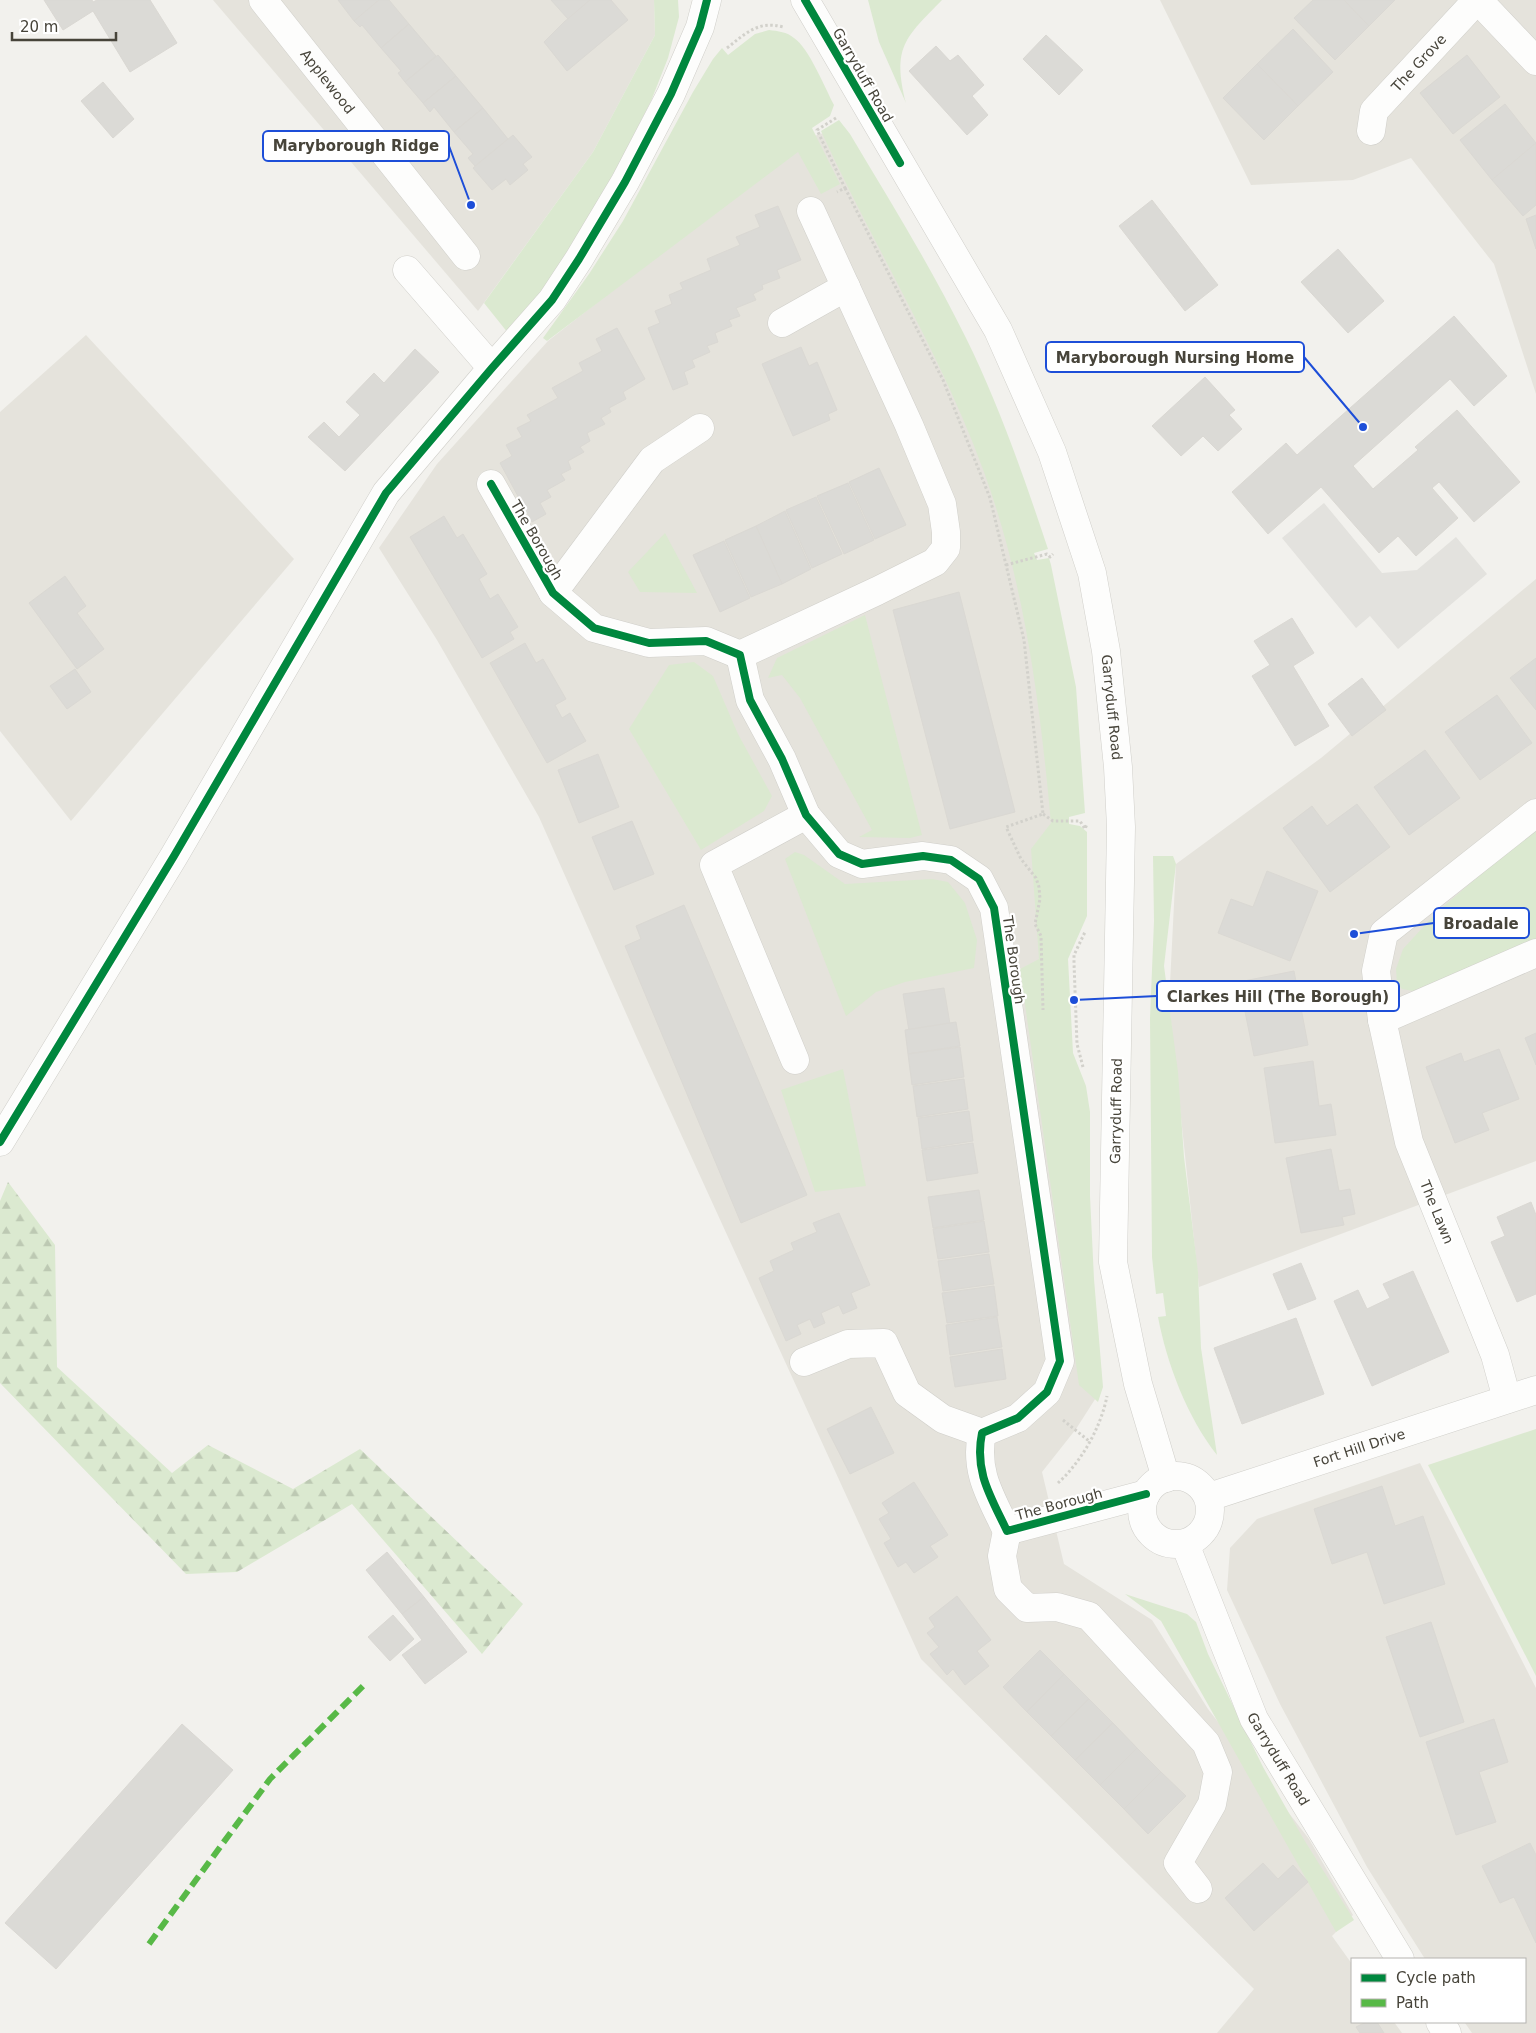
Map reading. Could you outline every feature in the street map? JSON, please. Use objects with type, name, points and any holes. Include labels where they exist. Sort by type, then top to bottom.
[{"type":"street","name":"Applewood","points":[[263,0],[466,256]]},
{"type":"street","points":[[0,1142],[174,856],[386,492],[552,300],[579,259],[625,182],[671,94],[700,27],[707,0]]},
{"type":"street","name":"Garryduff Road","points":[[805,0],[998,330],[1052,452],[1092,573],[1106,651],[1122,827],[1113,1262],[1138,1384],[1156,1486],[1142,1504],[1145,1526],[1152,1535],[1162,1542],[1173,1545],[1185,1544],[1254,1719],[1399,1958]]},
{"type":"street","name":"The Grove","points":[[1371,131],[1374,110],[1477,0],[1536,60]]},
{"type":"street","points":[[740,655],[935,562],[946,548],[942,504],[909,425],[811,211]]},
{"type":"street","points":[[407,270],[492,368]]},
{"type":"street","points":[[782,323],[846,287]]},
{"type":"street","points":[[553,593],[652,460],[700,428]]},
{"type":"street","name":"The Borough","points":[[491,484],[553,593],[594,628],[648,643],[706,640],[740,655],[750,700],[782,759],[806,815],[839,854],[862,864],[923,856],[951,860],[979,878],[994,908],[1060,1361],[1047,1392],[1018,1418],[982,1433],[979,1451],[985,1487],[1008,1531],[1002,1556],[1008,1589],[1027,1608],[1057,1607],[1089,1616],[1206,1743],[1218,1772],[1212,1804],[1178,1863],[1198,1889]]},
{"type":"street","name":"The Lawn","points":[[1507,1399],[1495,1355],[1409,1142],[1382,1020],[1376,971],[1384,933],[1536,812]]},
{"type":"street","points":[[795,1060],[714,865],[806,815]]},
{"type":"street","points":[[1382,1020],[1536,953]]},
{"type":"street","points":[[804,1362],[848,1344],[884,1343],[907,1392],[943,1420],[982,1433]]},
{"type":"street","name":"Fort Hill Drive","points":[[1209,1497],[1536,1390]]},
{"type":"street","points":[[1156,1486],[1173,1476],[1184,1476],[1194,1480],[1203,1487],[1209,1497],[1210,1521],[1196,1539],[1185,1544]]},
{"type":"street","name":"The Borough","points":[[1008,1531],[1156,1486]]},
{"type":"path","points":[[838,117],[817,130],[844,188],[943,380],[990,498],[1024,640],[1043,814],[1052,821],[1080,821],[1086,829],[1088,821],[1091,821],[1091,828]]},
{"type":"path","points":[[836,193],[844,188]]},
{"type":"path","points":[[1006,565],[1047,554],[1050,557],[1053,553],[1055,562]]},
{"type":"path","points":[[1043,814],[1006,827],[1021,859],[1036,878],[1039,887],[1040,899],[1035,924],[1041,936],[1044,1014]]},
{"type":"path","points":[[1085,1071],[1077,1044],[1074,955],[1089,924]]},
{"type":"path","points":[[1056,1485],[1070,1470],[1089,1442],[1097,1426],[1107,1394]]},
{"type":"path","points":[[1059,1416],[1089,1442]]},
{"type":"shaded area","points":[[213,0],[654,0],[655,35],[593,152],[478,311]]},
{"type":"shaded area","points":[[1160,0],[1536,0],[1536,394],[1494,264],[1411,158],[1353,180],[1251,185]]},
{"type":"shaded area","points":[[836,129],[955,367],[1053,646],[1054,1001],[1099,1393],[1076,1429],[1042,1472],[1064,1564],[1152,1620],[1208,1709],[1309,1839],[1353,1915],[1332,1936],[1351,1963],[1351,2023],[1395,2023],[1402,2033],[1217,2033],[1254,1989],[921,1659],[637,1038],[539,817],[437,640],[379,548],[437,464],[548,341],[808,138]]},
{"type":"shaded area","points":[[86,335],[294,559],[71,821],[0,731],[0,412]]},
{"type":"shaded area","points":[[1324,503],[1382,573],[1417,570],[1456,537],[1487,574],[1398,649],[1370,616],[1356,628],[1282,538]]},
{"type":"shaded area","points":[[1536,579],[1536,1161],[1199,1287],[1169,1004],[1176,864],[1321,758]]},
{"type":"shaded area","points":[[1420,1463],[1536,1688],[1536,2033],[1472,2033],[1465,2023],[1526,2023],[1526,1958],[1424,1958],[1367,1867],[1280,1704],[1227,1590],[1230,1548],[1257,1519]]},
{"type":"green space","points":[[654,0],[678,0],[679,17],[668,58],[651,101],[585,225],[570,260],[508,333],[484,303],[593,152],[655,35]]},
{"type":"green space","points":[[868,0],[942,0],[919,24],[905,45],[901,56],[902,84],[906,103],[879,42]]},
{"type":"green space","points":[[769,30],[788,34],[800,43],[811,59],[834,105],[830,116],[812,128],[840,184],[821,194],[798,152],[547,341],[543,338],[589,274],[623,221],[713,59],[722,48],[728,55],[755,34]]},
{"type":"green space","points":[[839,120],[850,134],[895,209],[953,312],[978,363],[1000,415],[1048,549],[1034,553],[1037,560],[1049,558],[1076,687],[1085,813],[1069,817],[1069,824],[1080,826],[1087,832],[1087,916],[1068,959],[1073,1053],[1086,1086],[1090,1112],[1090,1196],[1094,1279],[1103,1387],[1098,1402],[1079,1385],[1020,969],[1039,959],[1031,849],[1051,823],[1042,734],[1029,645],[1010,558],[998,515],[967,428],[927,342],[862,216],[821,131]]},
{"type":"green space","points":[[665,533],[697,593],[640,592],[628,572]]},
{"type":"green space","points":[[865,615],[922,835],[910,838],[859,837],[872,830],[800,698],[782,675],[768,678],[777,658]]},
{"type":"green space","points":[[694,662],[713,676],[738,734],[772,796],[764,811],[701,850],[629,729],[669,665]]},
{"type":"green space","points":[[1536,827],[1536,940],[1419,992],[1402,989],[1397,983],[1396,969],[1403,949],[1437,912]]},
{"type":"green space","points":[[795,852],[804,855],[845,884],[932,879],[948,882],[965,903],[977,940],[974,968],[905,982],[876,992],[846,1016],[785,859]]},
{"type":"green space","points":[[1153,856],[1173,856],[1176,864],[1164,966],[1178,1072],[1184,1157],[1198,1272],[1201,1348],[1217,1455],[1196,1424],[1180,1389],[1167,1353],[1158,1317],[1166,1316],[1163,1293],[1156,1294],[1152,1257],[1150,1018],[1154,921]]},
{"type":"green space","points":[[843,1069],[866,1186],[815,1192],[781,1090]]},
{"type":"green space","points":[[8,1182],[55,1245],[57,1367],[172,1473],[208,1445],[293,1489],[360,1449],[523,1604],[482,1654],[352,1504],[237,1572],[186,1574],[0,1383],[0,1201]]},
{"type":"green space","points":[[1536,1429],[1536,1676],[1428,1465]]},
{"type":"green space","points":[[1125,1594],[1187,1614],[1196,1622],[1208,1654],[1263,1767],[1303,1838],[1354,1920],[1336,1932],[1161,1621]]},
{"type":"building","points":[[44,0],[92,0],[93,2],[97,0],[150,0],[177,43],[130,72],[93,11],[63,30]]},
{"type":"building","points":[[338,0],[379,0],[354,21]]},
{"type":"building","points":[[379,0],[389,0],[409,24],[381,48],[362,25],[360,27],[354,21]]},
{"type":"building","points":[[551,0],[590,0],[568,19]]},
{"type":"building","points":[[590,0],[611,0],[628,20],[567,71],[544,42]]},
{"type":"building","points":[[1313,0],[1344,0],[1369,26],[1335,60],[1294,18]]},
{"type":"building","points":[[1344,0],[1395,0],[1369,26]]},
{"type":"building","points":[[409,24],[436,56],[405,82],[398,73],[401,71],[381,48]]},
{"type":"building","points":[[1293,29],[1333,72],[1298,106],[1257,64]]},
{"type":"building","points":[[1046,35],[1083,70],[1059,95],[1023,59]]},
{"type":"building","points":[[936,46],[950,61],[958,55],[984,85],[972,96],[988,115],[967,135],[909,71]]},
{"type":"building","points":[[438,55],[456,76],[423,103],[405,82]]},
{"type":"building","points":[[1467,55],[1500,97],[1453,134],[1420,93]]},
{"type":"building","points":[[1257,64],[1298,106],[1264,140],[1223,98]]},
{"type":"building","points":[[456,76],[483,108],[454,132],[434,107],[430,112],[423,103]]},
{"type":"building","points":[[103,82],[134,119],[113,138],[81,101]]},
{"type":"building","points":[[1505,104],[1536,143],[1492,180],[1460,140]]},
{"type":"building","points":[[483,108],[508,139],[475,166],[468,158],[473,154],[454,132]]},
{"type":"building","points":[[513,135],[532,157],[523,164],[528,170],[510,185],[506,179],[492,190],[473,168]]},
{"type":"building","points":[[1536,143],[1536,205],[1523,216],[1492,180]]},
{"type":"building","points":[[1152,200],[1218,285],[1185,311],[1119,226]]},
{"type":"building","points":[[778,206],[801,260],[777,270],[780,278],[762,285],[763,289],[753,294],[756,300],[736,308],[740,316],[729,320],[732,326],[715,333],[718,342],[707,346],[710,352],[692,360],[695,367],[684,372],[688,384],[673,390],[648,328],[660,323],[655,311],[672,304],[669,295],[683,289],[680,283],[711,270],[707,259],[740,245],[736,237],[760,227],[755,215]]},
{"type":"building","points":[[1536,215],[1536,249],[1526,219]]},
{"type":"building","points":[[1338,249],[1384,301],[1348,333],[1301,282]]},
{"type":"building","points":[[1454,316],[1507,376],[1474,406],[1450,379],[1353,466],[1373,489],[1418,450],[1415,447],[1457,410],[1520,482],[1474,522],[1439,482],[1432,488],[1458,518],[1416,556],[1398,536],[1379,553],[1321,487],[1268,534],[1232,492],[1286,443],[1297,455]]},
{"type":"building","points":[[617,328],[645,379],[623,392],[626,399],[609,408],[611,412],[601,418],[605,424],[587,433],[590,441],[580,447],[584,452],[568,461],[571,469],[561,474],[565,480],[547,490],[551,497],[540,503],[546,514],[532,522],[500,463],[512,456],[506,445],[522,437],[517,428],[531,421],[527,415],[558,398],[552,388],[583,371],[579,363],[602,351],[596,339]]},
{"type":"building","points":[[801,347],[809,366],[817,362],[837,410],[828,414],[830,420],[793,436],[762,364]]},
{"type":"building","points":[[415,349],[439,372],[345,471],[308,437],[324,422],[339,437],[360,415],[346,402],[374,373],[384,383]]},
{"type":"building","points":[[1205,377],[1235,410],[1229,415],[1242,429],[1218,451],[1203,436],[1181,456],[1152,426]]},
{"type":"building","points":[[879,468],[906,525],[875,539],[849,482]]},
{"type":"building","points":[[848,483],[874,540],[844,554],[817,496]]},
{"type":"building","points":[[816,497],[842,554],[812,568],[786,510]]},
{"type":"building","points":[[785,511],[811,569],[782,584],[756,526]]},
{"type":"building","points":[[444,516],[457,538],[463,534],[487,574],[479,579],[490,599],[498,594],[518,627],[510,632],[514,639],[482,658],[410,537]]},
{"type":"building","points":[[756,526],[782,584],[751,597],[725,540]]},
{"type":"building","points":[[724,541],[750,598],[720,612],[693,555]]},
{"type":"building","points":[[65,576],[86,606],[77,613],[104,649],[77,669],[29,603]]},
{"type":"building","points":[[959,592],[1015,812],[950,829],[893,610]]},
{"type":"building","points":[[1292,618],[1314,653],[1293,666],[1329,726],[1295,746],[1252,676],[1270,665],[1254,641]]},
{"type":"building","points":[[525,643],[536,663],[543,659],[566,699],[555,705],[562,718],[570,713],[586,741],[547,763],[490,663]]},
{"type":"building","points":[[1536,658],[1536,710],[1510,678]]},
{"type":"building","points":[[75,669],[91,692],[67,709],[50,686]]},
{"type":"building","points":[[1362,678],[1386,710],[1352,736],[1328,704]]},
{"type":"building","points":[[1497,695],[1532,743],[1480,780],[1445,732]]},
{"type":"building","points":[[1425,750],[1460,798],[1409,835],[1374,787]]},
{"type":"building","points":[[598,754],[619,807],[579,823],[558,770]]},
{"type":"building","points":[[1357,804],[1390,847],[1330,892],[1283,828],[1312,806],[1327,826]]},
{"type":"building","points":[[632,821],[654,874],[614,890],[592,837]]},
{"type":"building","points":[[1267,871],[1318,891],[1290,961],[1218,933],[1231,899],[1253,907]]},
{"type":"building","points":[[684,905],[807,1195],[741,1223],[625,946],[641,939],[636,926]]},
{"type":"building","points":[[1294,971],[1308,1045],[1254,1056],[1239,982]]},
{"type":"building","points":[[944,988],[950,1024],[909,1031],[903,994]]},
{"type":"building","points":[[956,1022],[960,1046],[908,1054],[905,1030]]},
{"type":"building","points":[[1536,1033],[1536,1065],[1525,1038]]},
{"type":"building","points":[[960,1047],[964,1077],[912,1085],[908,1054]]},
{"type":"building","points":[[1499,1049],[1519,1099],[1482,1113],[1489,1130],[1455,1143],[1426,1067],[1461,1053],[1464,1062]]},
{"type":"building","points":[[1313,1061],[1319,1106],[1331,1104],[1336,1135],[1275,1143],[1264,1068]]},
{"type":"building","points":[[964,1079],[968,1109],[917,1117],[913,1086]]},
{"type":"building","points":[[969,1111],[973,1141],[922,1149],[918,1118]]},
{"type":"building","points":[[973,1143],[978,1173],[927,1181],[922,1150]]},
{"type":"building","points":[[1331,1149],[1339,1191],[1350,1189],[1355,1214],[1342,1217],[1344,1225],[1301,1233],[1286,1158]]},
{"type":"building","points":[[979,1190],[984,1220],[933,1228],[928,1197]]},
{"type":"building","points":[[1531,1202],[1536,1215],[1536,1294],[1517,1302],[1491,1242],[1505,1236],[1497,1217]]},
{"type":"building","points":[[839,1213],[870,1285],[851,1293],[857,1308],[843,1314],[839,1305],[821,1313],[825,1323],[814,1328],[810,1319],[797,1325],[801,1334],[786,1341],[759,1278],[774,1271],[770,1261],[794,1250],[791,1243],[817,1232],[813,1223]]},
{"type":"building","points":[[984,1221],[989,1252],[938,1259],[933,1229]]},
{"type":"building","points":[[989,1254],[994,1284],[943,1291],[938,1261]]},
{"type":"building","points":[[1301,1263],[1316,1299],[1288,1310],[1273,1274]]},
{"type":"building","points":[[1413,1271],[1449,1352],[1372,1386],[1334,1301],[1358,1290],[1367,1309],[1390,1298],[1383,1284]]},
{"type":"building","points":[[994,1286],[998,1316],[947,1323],[942,1293]]},
{"type":"building","points":[[997,1317],[1002,1347],[950,1355],[946,1325]]},
{"type":"building","points":[[1296,1318],[1324,1394],[1242,1424],[1214,1348]]},
{"type":"building","points":[[1002,1349],[1006,1379],[955,1387],[950,1357]]},
{"type":"building","points":[[871,1407],[894,1453],[850,1474],[827,1429]]},
{"type":"building","points":[[914,1482],[948,1535],[930,1546],[938,1557],[914,1573],[906,1562],[898,1567],[884,1543],[891,1539],[879,1519],[889,1513],[882,1503]]},
{"type":"building","points":[[1382,1486],[1395,1526],[1423,1516],[1445,1584],[1384,1604],[1367,1552],[1332,1564],[1314,1509]]},
{"type":"building","points":[[387,1552],[424,1597],[402,1614],[366,1570]]},
{"type":"building","points":[[957,1596],[991,1640],[977,1651],[989,1666],[965,1685],[953,1669],[947,1675],[930,1654],[939,1647],[927,1633],[935,1627],[929,1618]]},
{"type":"building","points":[[424,1597],[467,1652],[425,1684],[402,1655],[422,1640],[402,1614]]},
{"type":"building","points":[[393,1615],[414,1639],[390,1661],[368,1637]]},
{"type":"building","points":[[1431,1622],[1464,1722],[1420,1737],[1386,1637]]},
{"type":"building","points":[[1040,1650],[1064,1674],[1027,1712],[1003,1687]]},
{"type":"building","points":[[1064,1674],[1089,1699],[1051,1736],[1027,1712]]},
{"type":"building","points":[[1089,1699],[1113,1723],[1075,1760],[1051,1736]]},
{"type":"building","points":[[1494,1719],[1508,1762],[1479,1772],[1496,1822],[1456,1835],[1426,1742]]},
{"type":"building","points":[[1113,1723],[1137,1748],[1100,1785],[1075,1760]]},
{"type":"building","points":[[182,1724],[233,1770],[56,1969],[5,1923]]},
{"type":"building","points":[[1137,1748],[1161,1772],[1124,1809],[1100,1785]]},
{"type":"building","points":[[1161,1772],[1186,1796],[1148,1834],[1124,1809]]},
{"type":"building","points":[[1530,1843],[1536,1855],[1536,1943],[1514,1897],[1500,1903],[1482,1866]]},
{"type":"building","points":[[1263,1863],[1278,1879],[1293,1865],[1308,1882],[1254,1931],[1225,1898]]},
{"type":"building","points":[[1364,2023],[1378,2023],[1384,2033],[1360,2033],[1356,2027]]},
{"type":"marked path","points":[[149,1944],[270,1779],[367,1682]]},
{"type":"cycle path","points":[[0,1142],[174,856],[386,493],[552,300],[579,259],[625,182],[671,94],[700,27],[707,0]]},
{"type":"cycle path","points":[[805,0],[900,163]]},
{"type":"cycle path","points":[[491,484],[553,593],[594,628],[649,643],[706,641],[740,655],[750,700],[782,759],[806,815],[839,854],[862,864],[923,856],[951,860],[979,879],[994,908],[1060,1361],[1047,1392],[1018,1418],[982,1433],[980,1447],[982,1472],[990,1495],[1007,1531],[1146,1494]]},
{"type":"place","name":"Maryborough Ridge","points":[[471,205]]},
{"type":"place","name":"Maryborough Nursing Home","points":[[1363,427]]},
{"type":"place","name":"Broadale","points":[[1354,934]]},
{"type":"place","name":"Clarkes Hill (The Borough)","points":[[1074,1000]]}]
